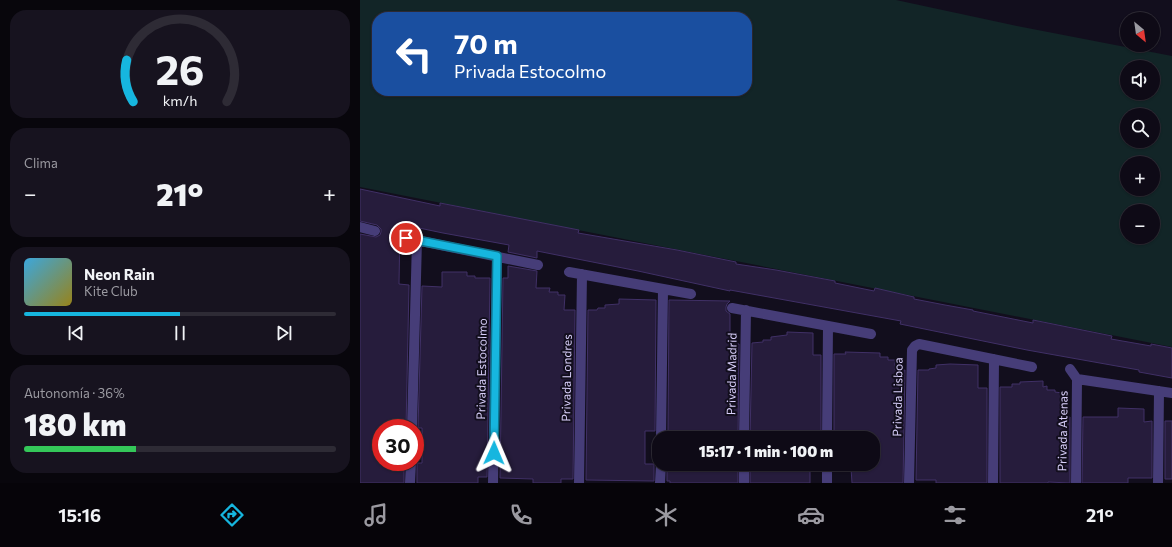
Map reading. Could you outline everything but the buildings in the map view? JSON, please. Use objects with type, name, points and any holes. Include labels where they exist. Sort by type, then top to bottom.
[{"type":"street","points":[[360,228],[375,231]]},
{"type":"street","points":[[406,238],[538,265]]},
{"type":"street","points":[[412,419],[417,240]]},
{"type":"street","name":"Privada Estocolmo","points":[[493,483],[497,256]]},
{"type":"street","points":[[570,272],[691,294]]},
{"type":"street","name":"Privada Londres","points":[[579,483],[582,274]]},
{"type":"street","points":[[661,431],[663,290]]},
{"type":"street","points":[[732,308],[871,334]]},
{"type":"street","name":"Privada Madrid","points":[[744,431],[746,310]]},
{"type":"street","points":[[828,326],[828,431]]},
{"type":"street","name":"Privada Lisboa","points":[[909,483],[912,350],[914,346],[919,344],[1032,367]]},
{"type":"street","points":[[993,483],[994,359]]},
{"type":"street","name":"Privada Atenas","points":[[1070,369],[1077,379],[1076,483]]},
{"type":"street","name":"Privada Atenas","points":[[1077,379],[1172,393]]},
{"type":"street","points":[[1158,483],[1159,391]]},
{"type":"street","points":[[410,483],[411,471]]},
{"type":"street","points":[[660,483],[661,471]]},
{"type":"street","points":[[744,471],[744,483]]},
{"type":"street","points":[[827,471],[827,483]]},
{"type":"green space","points":[[360,0],[896,0],[1120,46],[1120,52],[1151,52],[1172,56],[1172,347],[360,187]]},
{"type":"route","points":[[406,238],[497,256],[494,453]]}]
